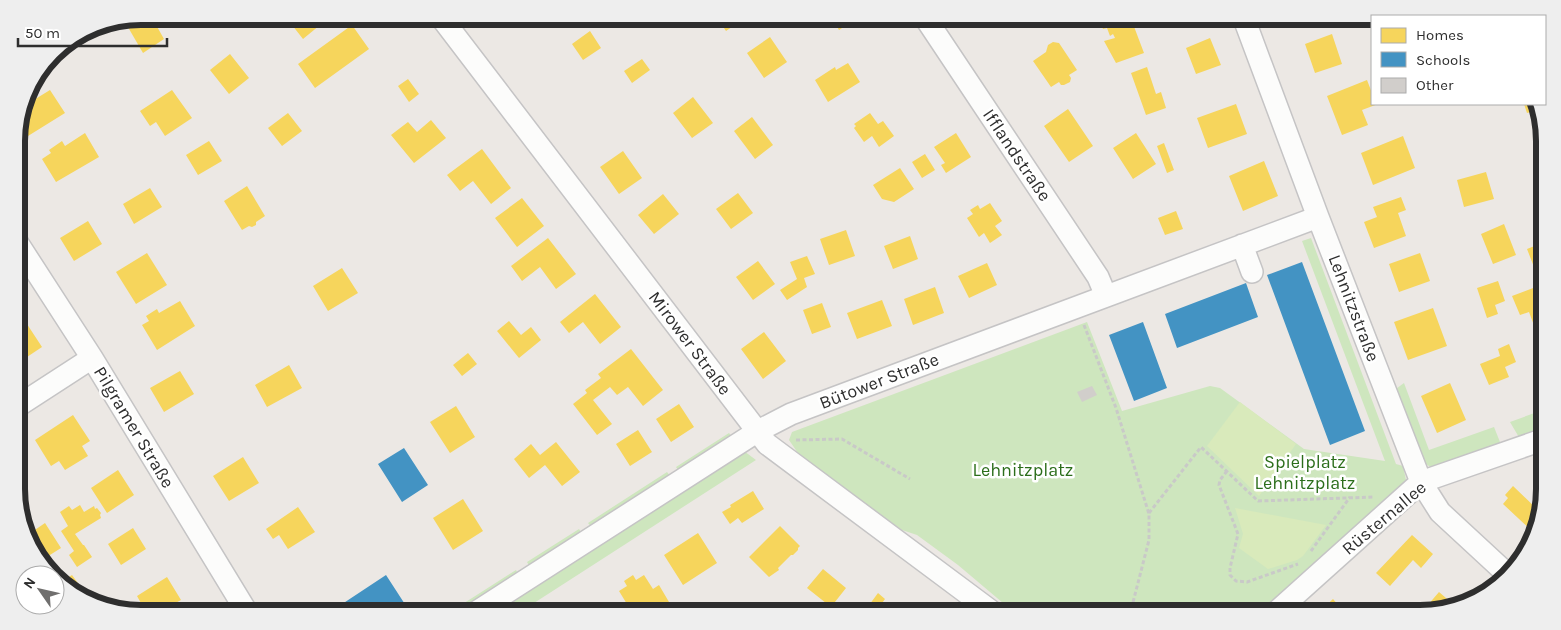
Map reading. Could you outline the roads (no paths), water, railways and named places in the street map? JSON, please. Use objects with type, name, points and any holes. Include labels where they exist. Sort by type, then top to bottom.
[{"type":"street","name":"Mirower Straße","points":[[447,25],[767,444],[983,605]]},
{"type":"street","name":"Ifflandstraße","points":[[930,25],[1098,277],[1106,296]]},
{"type":"street","name":"Lehnitzstraße","points":[[1246,25],[1318,217],[1421,482],[1440,512],[1503,570]]},
{"type":"street","name":"Bütower Straße","points":[[488,605],[758,431],[791,414],[1318,217]]},
{"type":"street","points":[[1242,245],[1252,272]]},
{"type":"street","name":"Pilgramer Straße","points":[[25,254],[92,358],[243,605]]},
{"type":"street","points":[[25,401],[92,358]]},
{"type":"street","name":"Rüsternallee","points":[[1284,605],[1421,482],[1536,441]]},
{"type":"park label","name":"Lehnitzplatz","points":[[1023,470]]},
{"type":"park label","name":"Spielplatz Lehnitzplatz","points":[[1305,472]]}]
